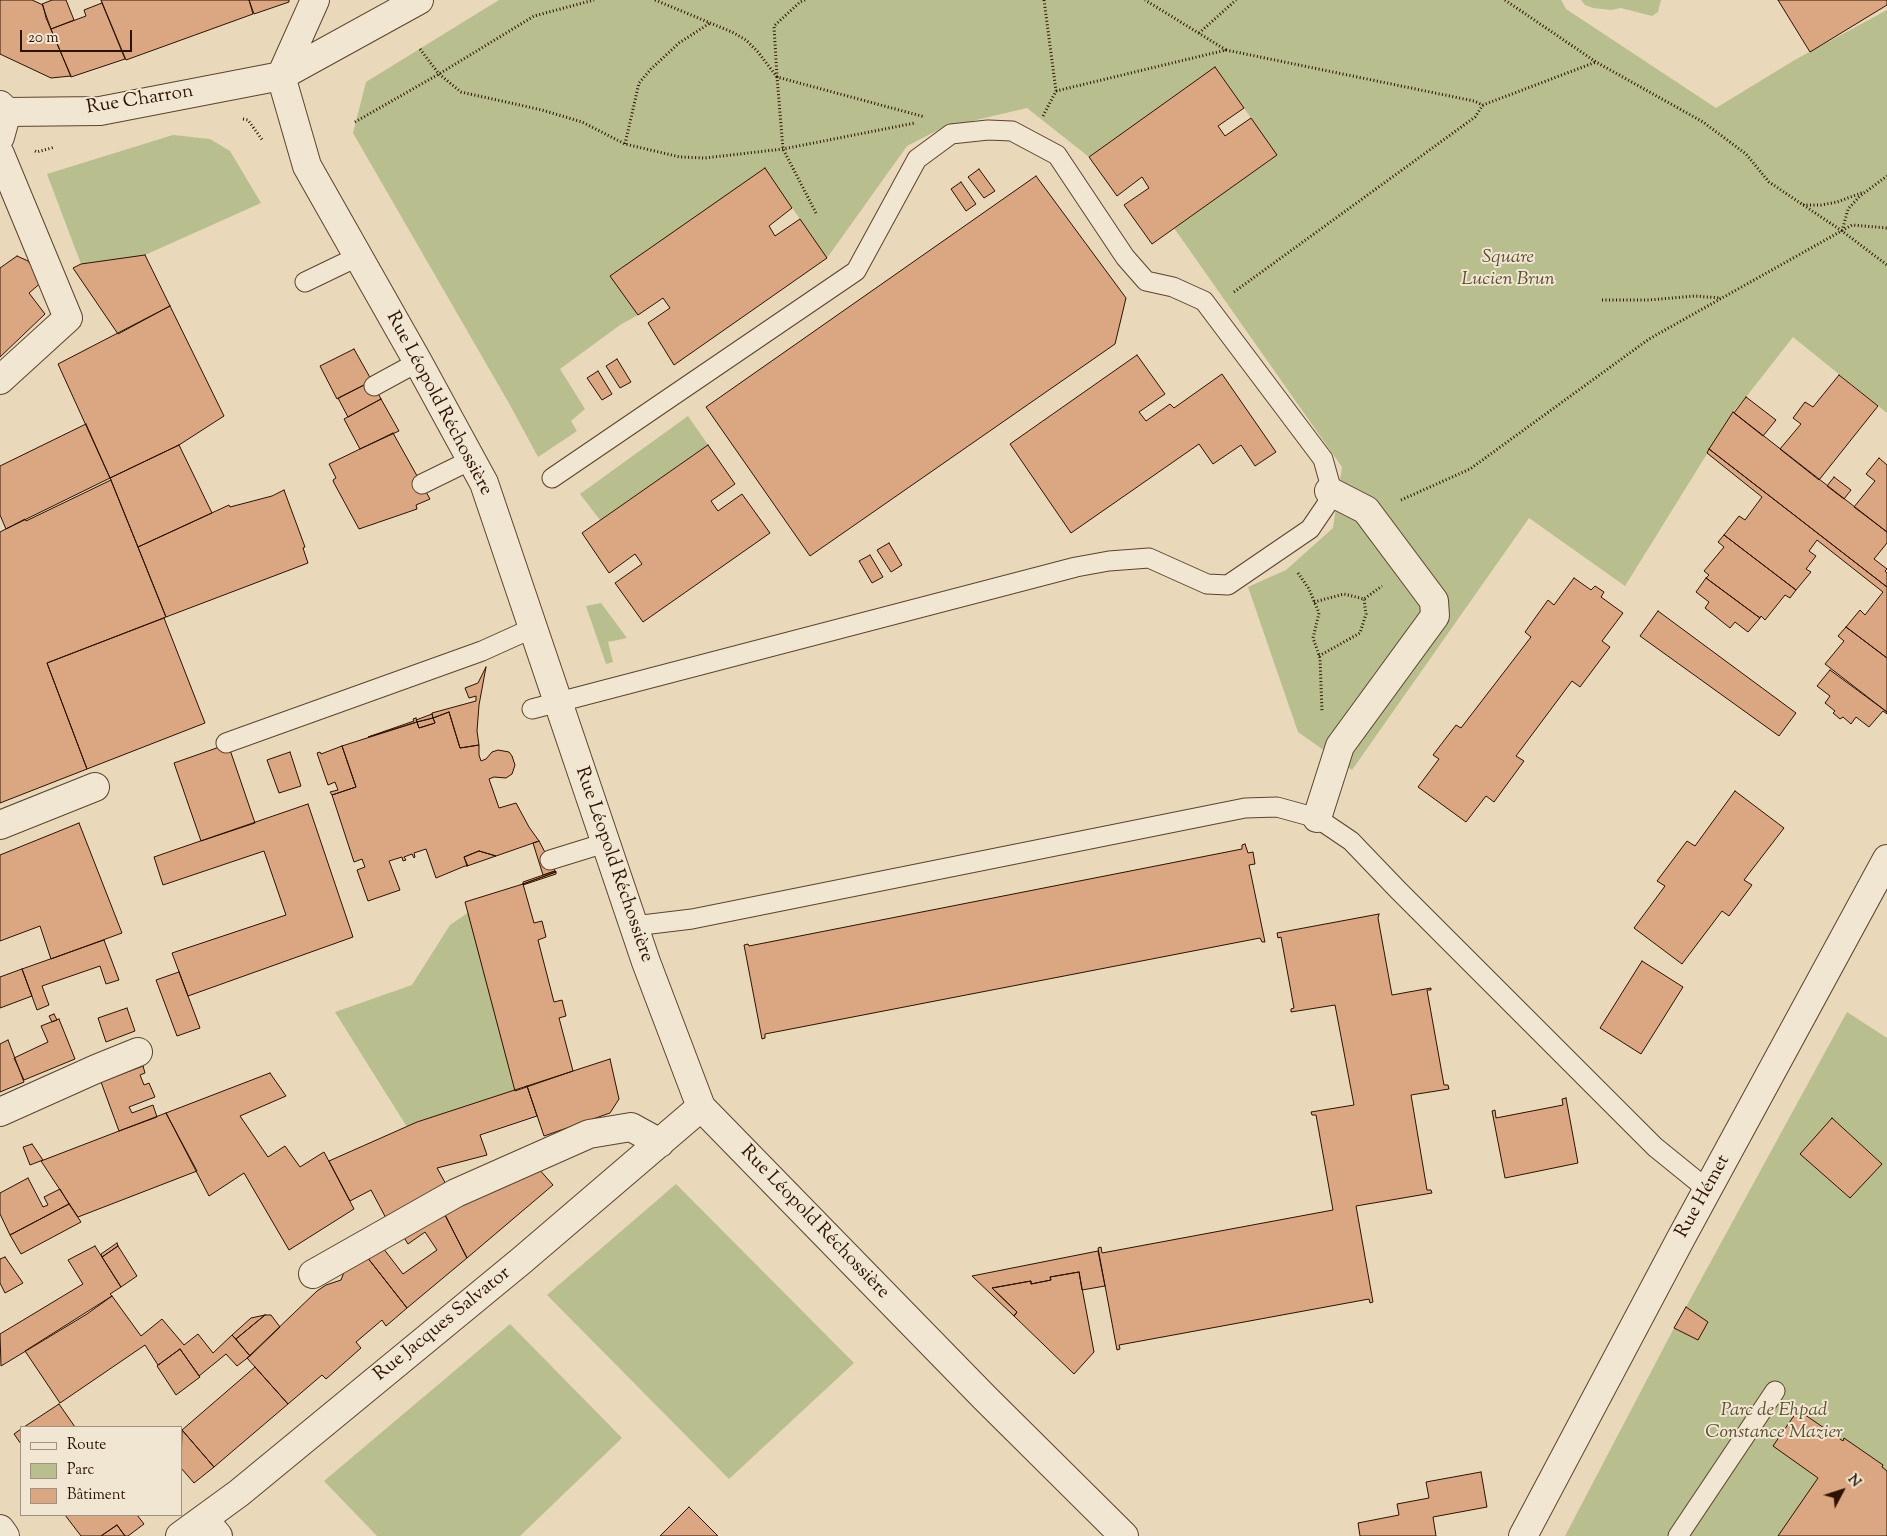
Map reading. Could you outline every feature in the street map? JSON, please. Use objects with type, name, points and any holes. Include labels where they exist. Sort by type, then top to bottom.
[{"type":"street","points":[[281,76],[315,0]]},
{"type":"street","name":"Rue Charron","points":[[2,111],[100,111],[281,76],[419,0]]},
{"type":"street","name":"Rue Léopold Réchossière","points":[[281,76],[307,166],[359,256],[484,483],[533,628],[544,705],[605,843],[700,1107],[985,1398],[1124,1536]]},
{"type":"street","points":[[0,137],[2,111]]},
{"type":"street","points":[[0,154],[68,318],[0,380]]},
{"type":"street","points":[[1317,818],[1340,746],[1435,616],[1434,601],[1366,510],[1329,491]]},
{"type":"street","points":[[0,825],[95,787]]},
{"type":"street","name":"Rue Hémet","points":[[1523,1536],[1887,859]]},
{"type":"street","points":[[0,1112],[138,1052]]},
{"type":"street","name":"Rue Jacques Salvator","points":[[180,1536],[211,1527],[239,1493],[514,1268],[700,1107]]},
{"type":"street","points":[[313,1274],[456,1193],[589,1134],[630,1127],[660,1143]]},
{"type":"street","points":[[0,1529],[5,1536]]},
{"type":"lane","points":[[544,705],[1108,560],[1149,558],[1208,584],[1228,585],[1310,529],[1327,504],[1330,484],[1323,459],[1204,301],[1173,287],[1146,281],[1125,258],[1057,155],[1012,131],[988,130],[951,134],[917,159],[856,271],[552,478]]},
{"type":"lane","points":[[305,282],[359,256]]},
{"type":"lane","points":[[374,386],[418,362]]},
{"type":"lane","points":[[422,484],[471,460]]},
{"type":"lane","points":[[226,743],[482,651],[533,628]]},
{"type":"lane","points":[[634,926],[692,919],[1245,808],[1277,807],[1317,818],[1351,841],[1655,1147],[1708,1190]]},
{"type":"lane","points":[[550,860],[605,843]]},
{"type":"lane","points":[[1678,1536],[1775,1391]]},
{"type":"path","points":[[356,122],[534,16],[594,0]]},
{"type":"path","points":[[420,49],[439,74],[461,92],[542,110],[582,122],[625,144],[680,156],[705,158],[784,149],[929,119],[777,77],[746,40],[732,32],[655,0]]},
{"type":"path","points":[[805,0],[800,2],[774,26],[784,149],[816,214]]},
{"type":"path","points":[[1044,0],[1056,91],[1226,50]]},
{"type":"path","points":[[1145,0],[1226,50],[1474,101],[1483,105]]},
{"type":"path","points":[[1199,33],[1236,0]]},
{"type":"path","points":[[1505,0],[1596,62],[1703,122],[1746,154],[1769,182],[1842,231],[1887,265]]},
{"type":"path","points":[[625,144],[640,84],[651,69],[679,43],[710,23]]},
{"type":"path","points":[[1204,301],[1224,299],[1475,117],[1483,105],[1596,62]]},
{"type":"path","points":[[2,111],[37,152],[56,146]]},
{"type":"path","points":[[240,118],[248,120],[264,143]]},
{"type":"path","points":[[1842,231],[1848,210],[1868,190],[1887,176]]},
{"type":"path","points":[[1802,205],[1821,205],[1837,202],[1868,190]]},
{"type":"path","points":[[1366,510],[1404,499],[1470,469],[1648,339],[1852,225],[1887,228]]},
{"type":"path","points":[[1602,300],[1626,301],[1695,296],[1722,298]]},
{"type":"path","points":[[1281,548],[1309,589],[1319,613],[1313,638],[1319,656],[1322,718]]},
{"type":"path","points":[[1364,599],[1408,566]]},
{"type":"path","points":[[1314,602],[1344,594],[1364,599]]},
{"type":"path","points":[[1319,656],[1360,634],[1366,614],[1364,599]]},
{"type":"green space","name":"Square Lucien Brun","points":[[499,0],[1561,0],[1566,9],[1716,108],[1793,61],[1887,10],[1887,413],[1793,337],[1733,412],[1625,586],[1529,518],[1352,770],[1298,732],[1248,587],[1286,570],[1333,528],[1342,467],[1174,228],[1277,155],[1215,67],[1089,157],[1027,108],[942,128],[907,146],[827,258],[765,169],[638,315],[620,325],[560,369],[585,409],[571,421],[577,431],[538,457],[353,133],[366,82]]},
{"type":"green space","points":[[1581,0],[1661,0],[1658,12],[1652,16],[1621,8],[1611,10],[1593,8],[1585,5]]},
{"type":"green space","points":[[173,135],[210,139],[230,151],[261,203],[145,255],[81,264],[47,174]]},
{"type":"green space","points":[[688,416],[708,445],[600,520],[580,494]]},
{"type":"green space","points":[[601,603],[627,638],[608,642],[613,662],[606,664],[586,606]]},
{"type":"green space","points":[[469,912],[515,1091],[407,1127],[335,1012],[412,985],[450,925]]},
{"type":"green space","name":"Parc de Ehpad Constance Mazier","points":[[1847,1012],[1887,1038],[1887,1536],[1565,1536],[1674,1328],[1698,1340],[1707,1323],[1686,1307]]},
{"type":"green space","points":[[676,1184],[854,1363],[729,1479],[547,1295]]},
{"type":"green space","points":[[510,1324],[622,1438],[520,1536],[377,1536],[324,1481]]},
{"type":"building","points":[[0,0],[32,0],[43,5],[46,18],[71,76],[51,78],[0,54]]},
{"type":"building","points":[[52,0],[66,0],[74,20],[51,29],[42,4]]},
{"type":"building","points":[[101,0],[249,0],[253,14],[126,60]]},
{"type":"building","points":[[249,0],[289,0],[289,2],[254,14]]},
{"type":"building","points":[[1778,0],[1887,0],[1887,5],[1810,52]]},
{"type":"building","points":[[102,3],[125,59],[71,77],[51,29],[86,16],[84,10]]},
{"type":"building","points":[[1215,67],[1244,108],[1218,126],[1225,136],[1251,118],[1277,155],[1152,244],[1124,205],[1149,188],[1142,177],[1117,196],[1089,157]]},
{"type":"building","points":[[765,168],[792,208],[769,226],[775,236],[800,219],[827,258],[674,365],[648,323],[670,308],[663,298],[638,315],[610,276]]},
{"type":"building","points":[[979,169],[995,191],[984,198],[968,177]]},
{"type":"building","points":[[1036,176],[1126,298],[1115,344],[810,556],[706,407]]},
{"type":"building","points":[[961,182],[976,204],[966,211],[951,189]]},
{"type":"building","points":[[145,255],[170,306],[118,334],[73,268],[81,264]]},
{"type":"building","points":[[17,256],[28,261],[43,281],[29,293],[45,314],[0,357],[0,268]]},
{"type":"building","points":[[170,306],[224,416],[179,445],[110,478],[58,364]]},
{"type":"building","points":[[354,349],[372,381],[337,399],[320,366]]},
{"type":"building","points":[[1137,355],[1165,394],[1139,412],[1146,421],[1170,404],[1174,408],[1222,374],[1276,452],[1255,466],[1241,445],[1213,464],[1199,444],[1071,533],[1010,444]]},
{"type":"building","points":[[617,359],[631,382],[620,388],[606,366]]},
{"type":"building","points":[[598,371],[612,394],[602,400],[587,378]]},
{"type":"building","points":[[1839,375],[1878,406],[1819,480],[1780,449],[1801,424],[1793,418],[1805,402],[1813,407]]},
{"type":"building","points":[[372,381],[381,399],[348,417],[338,398]]},
{"type":"building","points":[[1746,397],[1776,420],[1763,436],[1734,413]]},
{"type":"building","points":[[381,399],[399,431],[360,449],[344,419]]},
{"type":"building","points":[[1733,412],[1887,532],[1887,543],[1874,559],[1887,569],[1885,571],[1887,573],[1887,587],[1709,449]]},
{"type":"building","points":[[86,424],[110,478],[6,529],[0,515],[0,466]]},
{"type":"building","points":[[393,433],[430,499],[416,505],[417,509],[359,529],[334,483],[333,480],[336,478],[329,464]]},
{"type":"building","points":[[179,445],[212,513],[138,547],[110,478]]},
{"type":"building","points":[[708,445],[735,484],[711,501],[718,511],[742,494],[770,533],[643,622],[615,583],[642,564],[635,554],[609,573],[582,533]]},
{"type":"building","points":[[1709,449],[1887,587],[1887,658],[1846,627],[1860,610],[1865,615],[1883,592],[1817,540],[1809,551],[1816,556],[1806,569],[1811,572],[1796,590],[1724,535],[1739,516],[1745,520],[1762,497],[1707,453]]},
{"type":"building","points":[[1879,458],[1887,465],[1887,532],[1854,507],[1875,481],[1866,474]]},
{"type":"building","points":[[1834,477],[1851,490],[1844,499],[1827,486]]},
{"type":"building","points":[[111,480],[166,617],[47,663],[87,769],[0,803],[0,532]]},
{"type":"building","points":[[284,490],[305,547],[303,548],[308,563],[166,617],[138,547],[229,505],[230,507],[272,496]]},
{"type":"building","points":[[1724,535],[1796,590],[1790,598],[1785,595],[1765,620],[1706,578],[1709,575],[1704,571],[1724,547],[1718,542]]},
{"type":"building","points":[[889,543],[902,565],[891,572],[877,550]]},
{"type":"building","points":[[870,555],[883,577],[872,583],[859,561]]},
{"type":"building","points":[[1574,578],[1591,590],[1595,586],[1604,592],[1601,597],[1623,613],[1602,641],[1610,647],[1580,687],[1572,681],[1516,756],[1524,761],[1494,802],[1486,796],[1466,822],[1418,787],[1439,759],[1433,755],[1456,725],[1461,728],[1531,637],[1525,632],[1548,600],[1554,605]]},
{"type":"building","points":[[1706,578],[1760,618],[1748,632],[1735,622],[1730,628],[1705,608],[1709,602],[1696,592]]},
{"type":"building","points":[[1658,611],[1796,713],[1779,736],[1640,636]]},
{"type":"building","points":[[164,618],[205,723],[87,769],[47,663]]},
{"type":"building","points":[[1846,627],[1887,658],[1887,712],[1825,664],[1844,641],[1838,636]]},
{"type":"building","points":[[486,667],[479,705],[477,731],[479,745],[460,748],[449,712],[433,718],[432,713],[476,701],[476,696],[469,698],[465,688],[478,683]]},
{"type":"building","points":[[1830,670],[1887,712],[1887,714],[1883,711],[1869,727],[1856,717],[1851,724],[1843,717],[1840,719],[1833,713],[1835,711],[1825,703],[1830,696],[1817,686]]},
{"type":"building","points":[[449,712],[460,748],[479,745],[481,761],[486,759],[492,752],[498,750],[509,752],[512,756],[515,765],[512,774],[506,778],[494,777],[489,779],[499,808],[516,803],[539,841],[496,856],[479,851],[464,857],[468,866],[436,878],[426,849],[414,853],[414,858],[412,854],[404,857],[406,860],[403,861],[402,857],[389,861],[400,890],[368,901],[357,870],[365,867],[362,859],[354,862],[332,795],[356,787],[342,746],[417,722],[419,728],[435,723],[433,718]]},
{"type":"building","points":[[432,714],[433,718],[417,722],[416,720]]},
{"type":"building","points":[[416,718],[417,722],[368,737],[414,721],[413,719]]},
{"type":"building","points":[[433,718],[435,723],[419,728],[417,722]]},
{"type":"building","points":[[228,744],[255,823],[201,841],[174,763]]},
{"type":"building","points":[[342,746],[356,787],[332,795],[330,792],[338,790],[335,782],[328,785],[317,753],[320,752],[321,754]]},
{"type":"building","points":[[290,752],[301,786],[279,793],[267,760]]},
{"type":"building","points":[[1735,791],[1784,828],[1744,880],[1752,885],[1729,916],[1722,911],[1682,964],[1634,928],[1665,886],[1657,881],[1687,841],[1695,846]]},
{"type":"building","points":[[308,804],[353,937],[188,996],[172,953],[286,915],[264,851],[163,885],[154,857]]},
{"type":"building","points":[[79,823],[122,933],[51,959],[40,926],[0,941],[0,855]]},
{"type":"building","points":[[539,841],[555,871],[543,875],[533,843]]},
{"type":"building","points":[[1245,844],[1248,853],[1253,852],[1255,864],[1249,865],[1265,942],[1262,942],[1260,938],[765,1034],[765,1038],[762,1039],[744,945],[748,944],[749,946],[1242,849],[1242,845]]},
{"type":"building","points":[[479,851],[496,856],[467,866],[464,857]]},
{"type":"building","points":[[556,872],[523,884],[523,882]]},
{"type":"building","points":[[556,872],[556,874],[523,885],[523,884]]},
{"type":"building","points":[[523,884],[534,923],[542,921],[546,937],[538,940],[554,1002],[562,1000],[566,1016],[559,1018],[573,1071],[515,1091],[465,902]]},
{"type":"building","points":[[1379,914],[1378,918],[1392,995],[1431,988],[1431,990],[1427,990],[1444,1085],[1448,1085],[1449,1089],[1411,1095],[1427,1190],[1431,1190],[1432,1193],[1356,1206],[1373,1302],[1370,1303],[1369,1299],[1119,1345],[1120,1349],[1117,1350],[1098,1248],[1101,1247],[1102,1253],[1333,1210],[1316,1115],[1312,1115],[1311,1112],[1354,1105],[1335,1005],[1291,1012],[1291,1009],[1294,1008],[1281,937],[1278,938],[1277,933]]},
{"type":"building","points":[[104,940],[119,980],[106,984],[100,966],[42,986],[49,1005],[37,1010],[22,969]]},
{"type":"building","points":[[1642,961],[1683,987],[1641,1054],[1600,1028]]},
{"type":"building","points":[[22,969],[32,996],[0,1008],[0,977]]},
{"type":"building","points":[[179,972],[200,1028],[177,1036],[156,980]]},
{"type":"building","points":[[127,1008],[135,1031],[106,1042],[98,1018]]},
{"type":"building","points":[[54,1014],[57,1020],[52,1022],[49,1016]]},
{"type":"building","points":[[59,1019],[75,1059],[24,1080],[14,1058],[48,1042],[41,1026]]},
{"type":"building","points":[[8,1040],[24,1082],[0,1092],[0,1044]]},
{"type":"building","points":[[610,1059],[619,1099],[610,1113],[544,1136],[527,1086]]},
{"type":"building","points":[[143,1066],[145,1073],[140,1075],[144,1085],[149,1083],[155,1097],[129,1107],[132,1113],[153,1105],[157,1117],[119,1131],[101,1082]]},
{"type":"building","points":[[270,1073],[286,1096],[240,1116],[268,1157],[285,1146],[300,1167],[324,1152],[354,1209],[289,1250],[244,1173],[209,1196],[166,1113]]},
{"type":"building","points":[[527,1086],[537,1116],[480,1135],[487,1155],[437,1168],[447,1186],[387,1220],[371,1190],[350,1201],[329,1161],[417,1122]]},
{"type":"building","points":[[1566,1098],[1578,1163],[1505,1178],[1492,1111],[1495,1110],[1496,1118],[1563,1105],[1562,1099]]},
{"type":"building","points":[[166,1113],[197,1171],[78,1217],[41,1161]]},
{"type":"building","points":[[1832,1118],[1882,1164],[1850,1198],[1800,1154]]},
{"type":"building","points":[[32,1144],[43,1160],[30,1165],[23,1147]]},
{"type":"building","points":[[538,1168],[553,1185],[467,1258],[444,1213]]},
{"type":"building","points":[[28,1178],[43,1207],[48,1205],[44,1197],[60,1189],[69,1204],[10,1235],[0,1214],[0,1193]]},
{"type":"building","points":[[69,1204],[81,1222],[21,1254],[10,1235]]},
{"type":"building","points":[[444,1213],[467,1258],[407,1308],[367,1257],[383,1248],[403,1274],[437,1250],[425,1232],[408,1244],[403,1236]]},
{"type":"building","points":[[117,1243],[118,1246],[102,1257],[101,1254]]},
{"type":"building","points":[[95,1246],[121,1287],[87,1314],[1,1366],[0,1334],[83,1284],[68,1260]]},
{"type":"building","points":[[118,1246],[137,1276],[121,1287],[102,1257]]},
{"type":"building","points":[[1098,1251],[1105,1286],[1082,1290],[1079,1272],[1050,1277],[1051,1280],[1031,1284],[1031,1281],[992,1288],[1017,1312],[1014,1316],[972,1276]]},
{"type":"building","points":[[5,1257],[23,1283],[5,1293],[0,1283],[0,1259]]},
{"type":"building","points":[[367,1257],[407,1308],[386,1326],[382,1320],[356,1342],[361,1348],[326,1379],[322,1375],[288,1404],[247,1358],[317,1291],[326,1285],[341,1280],[344,1272]]},
{"type":"building","points":[[1079,1272],[1094,1352],[1074,1374],[1014,1316],[1017,1312],[992,1288],[1031,1281],[1031,1284],[1051,1280],[1050,1277]]},
{"type":"building","points":[[112,1296],[141,1336],[162,1319],[184,1345],[198,1334],[213,1353],[232,1335],[250,1356],[237,1366],[226,1354],[199,1376],[180,1349],[158,1365],[145,1345],[60,1403],[25,1351]]},
{"type":"building","points":[[1686,1307],[1708,1322],[1698,1340],[1674,1328]]},
{"type":"building","points":[[265,1315],[271,1315],[280,1327],[250,1356],[236,1339]]},
{"type":"building","points":[[265,1315],[236,1339],[232,1335],[251,1318]]},
{"type":"building","points":[[180,1349],[200,1377],[176,1395],[157,1366]]},
{"type":"building","points":[[255,1367],[288,1404],[214,1467],[182,1430]]},
{"type":"building","points":[[59,1404],[74,1426],[26,1426]]},
{"type":"building","points":[[1798,1410],[1843,1441],[1844,1438],[1883,1465],[1882,1467],[1887,1471],[1887,1536],[1778,1536],[1818,1478],[1773,1446]]},
{"type":"building","points":[[20,1430],[20,1443],[14,1434]]},
{"type":"building","points":[[182,1430],[214,1467],[194,1483],[182,1469]]},
{"type":"building","points":[[1481,1472],[1487,1507],[1433,1517],[1436,1536],[1360,1536],[1358,1523],[1399,1515],[1397,1504],[1429,1498],[1426,1482]]},
{"type":"building","points":[[689,1507],[718,1536],[660,1536]]},
{"type":"building","points":[[66,1516],[138,1516],[144,1524],[128,1536],[125,1536],[117,1525],[101,1536],[81,1536]]},
{"type":"building","points":[[117,1525],[125,1536],[101,1536]]}]
